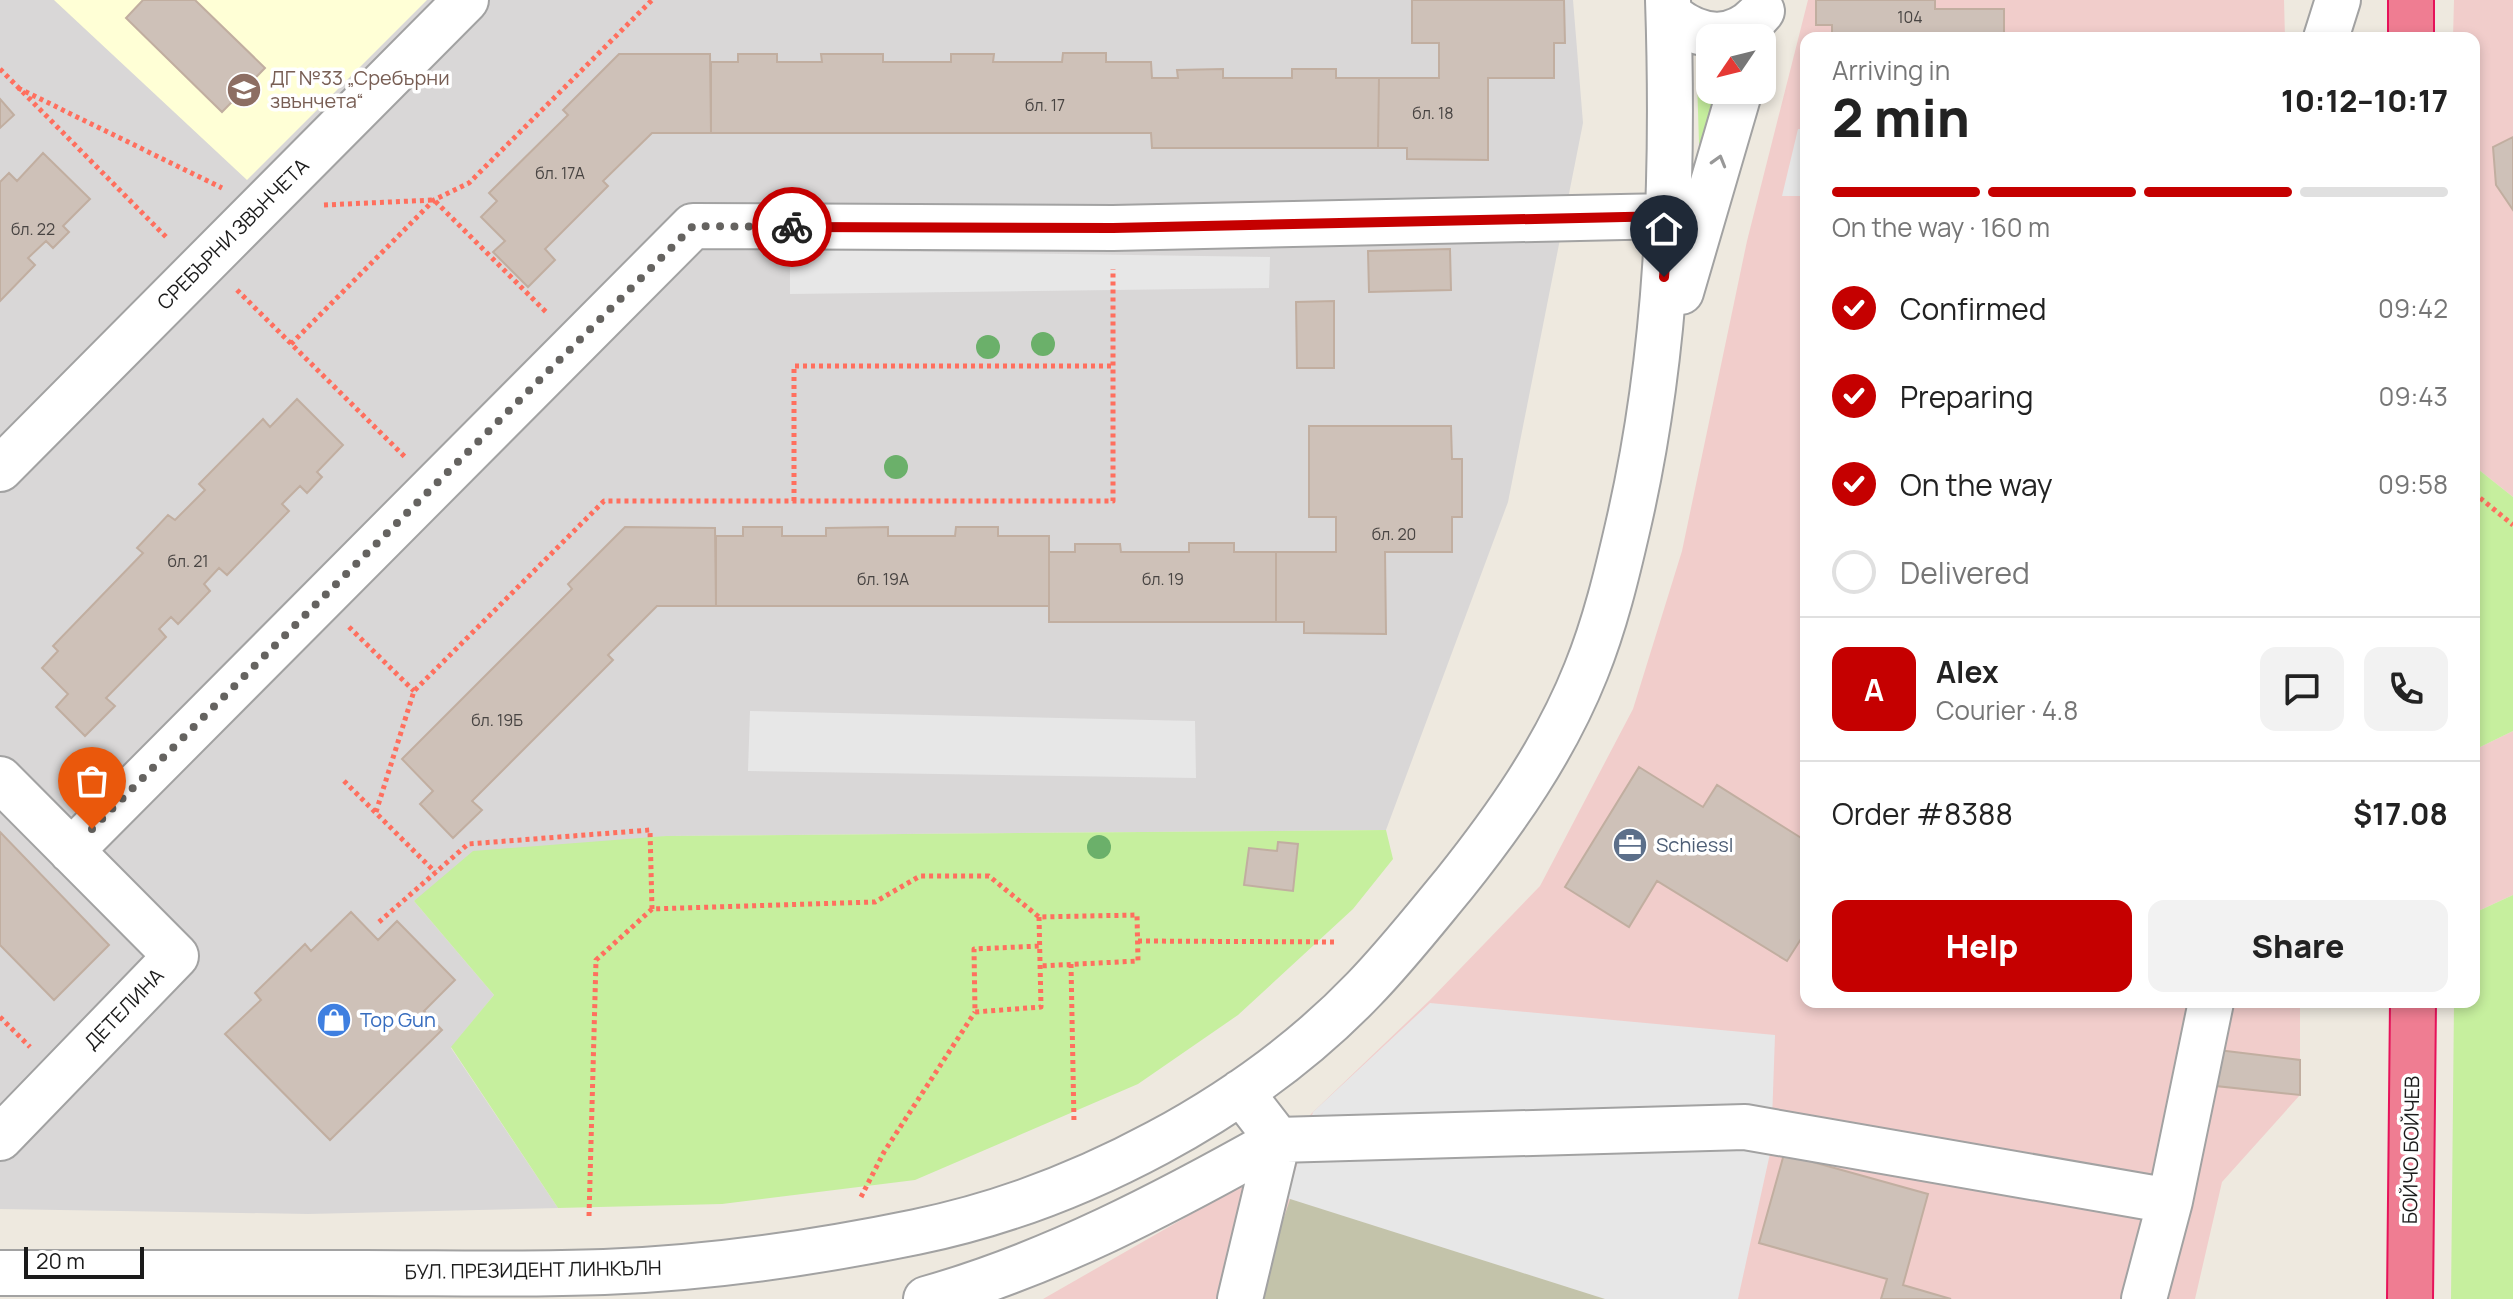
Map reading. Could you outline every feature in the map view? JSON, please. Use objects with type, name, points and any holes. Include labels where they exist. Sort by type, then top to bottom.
[{"type":"highway","points":[[2411,0],[2411,32]]},
{"type":"highway","name":"БОЙЧО БОЙЧЕВ","points":[[2410,1299],[2413,1008]]},
{"type":"street","name":"СРЕБЪРНИ ЗВЪНЧЕТА","points":[[0,469],[466,0]]},
{"type":"street","points":[[2328,32],[2338,0]]},
{"type":"street","points":[[1671,5],[1692,30],[1724,35],[1739,31],[1760,16]]},
{"type":"street","name":"БУЛ. ПРЕЗИДЕНТ ЛИНКЪЛН","points":[[0,1273],[610,1272],[765,1258],[922,1231],[1003,1209],[1080,1179],[1158,1143],[1277,1067],[1364,990],[1485,845],[1532,776],[1561,726],[1587,669],[1614,586],[1634,499],[1657,370],[1669,216],[1671,5]]},
{"type":"street","points":[[1657,370],[1736,104]]},
{"type":"street","points":[[71,851],[693,226],[1113,228],[1669,216]]},
{"type":"street","name":"ДЕТЕЛИНА","points":[[0,779],[176,956],[0,1138]]},
{"type":"street","points":[[2144,1299],[2170,1201],[2210,1008]]},
{"type":"street","points":[[1241,1092],[1278,1140]]},
{"type":"street","points":[[922,1231],[930,1298],[1028,1283],[1278,1140],[1745,1127],[2170,1201]]},
{"type":"street","points":[[1240,1299],[1278,1140]]},
{"type":"path","points":[[291,344],[434,200],[469,183],[652,0]]},
{"type":"path","points":[[0,69],[203,265],[291,344],[435,487]]},
{"type":"path","points":[[376,812],[414,691],[604,501],[1113,501],[1113,228]]},
{"type":"path","points":[[794,501],[794,366],[1113,366]]},
{"type":"path","points":[[2480,498],[2513,525]]},
{"type":"path","points":[[322,600],[414,691]]},
{"type":"path","points":[[344,781],[435,872]]},
{"type":"path","points":[[379,922],[468,844],[650,830],[652,909]]},
{"type":"path","points":[[589,1216],[596,960],[652,909],[875,902],[920,876],[989,876],[1039,917],[1137,915],[1138,961],[1040,966]]},
{"type":"path","points":[[975,1012],[1041,1007],[1039,917]]},
{"type":"path","points":[[1138,941],[1337,942]]},
{"type":"path","points":[[861,1197],[884,1152],[975,1012],[974,949],[1040,946]]},
{"type":"path","points":[[1071,964],[1074,1123]]},
{"type":"shaded area","points":[[0,0],[1573,0],[1583,123],[1508,502],[1386,830],[666,836],[414,901],[494,995],[451,1048],[558,1208],[308,1214],[0,1209]]},
{"type":"shaded area","name":"ДГ №33 „Сребърни звънчета“","points":[[54,0],[427,0],[247,180]]},
{"type":"shaded area","points":[[1808,0],[2284,0],[2285,32],[1800,32],[1800,1008],[2300,1008],[2300,1095],[2222,1182],[2195,1299],[1043,1299],[1249,1181],[1313,1112],[1430,1000],[1540,886],[1633,709],[1682,551],[1747,241]]},
{"type":"shaded area","points":[[2454,0],[2513,0],[2513,497],[2480,471],[2480,32],[2453,32]]},
{"type":"shaded area","points":[[1798,129],[1800,129],[1800,196],[1782,196]]},
{"type":"shaded area","points":[[790,250],[1270,257],[1269,288],[790,294]]},
{"type":"shaded area","points":[[750,711],[1195,721],[1196,778],[748,771]]},
{"type":"shaded area","points":[[2513,731],[2513,895],[2480,910],[2480,747]]},
{"type":"shaded area","points":[[1430,1003],[1775,1035],[1771,1149],[1738,1299],[1605,1299],[1287,1198],[1313,1112]]},
{"type":"shaded area","points":[[1307,1150],[1688,1299],[1256,1299]]},
{"type":"green space","points":[[1698,104],[1721,104],[1700,177]]},
{"type":"green space","points":[[2480,471],[2513,497],[2513,731],[2480,747]]},
{"type":"green space","points":[[1386,830],[1393,859],[1353,909],[1238,1015],[1138,1084],[915,1180],[722,1204],[558,1208],[451,1047],[494,995],[414,901],[473,851],[666,836]]},
{"type":"green space","points":[[2513,895],[2513,1299],[2451,1299],[2454,1008],[2480,1008],[2480,910]]},
{"type":"building","points":[[143,0],[195,0],[265,68],[222,112],[126,18]]},
{"type":"building","points":[[1412,0],[1564,0],[1565,43],[1554,43],[1554,78],[1488,78],[1488,160],[1407,159],[1407,148],[1378,148],[1379,78],[1439,78],[1439,43],[1412,43]]},
{"type":"building","points":[[1816,0],[1935,0],[1935,9],[2004,9],[2004,32],[1832,32],[1832,25],[1816,25]]},
{"type":"building","points":[[1063,53],[1106,53],[1106,62],[1151,62],[1152,78],[1178,78],[1177,70],[1223,69],[1223,78],[1292,78],[1292,69],[1336,69],[1336,78],[1379,78],[1378,148],[1152,148],[1151,133],[711,133],[711,62],[738,62],[738,54],[777,54],[777,62],[822,62],[821,54],[883,54],[883,62],[951,62],[951,54],[994,54],[993,62],[1062,62]]},
{"type":"building","points":[[619,54],[710,54],[711,133],[652,133],[603,181],[608,186],[545,249],[555,260],[528,287],[493,252],[505,241],[481,217],[497,201],[489,193],[568,115],[563,110]]},
{"type":"building","points":[[0,99],[14,115],[0,128]]},
{"type":"building","points":[[2513,137],[2513,210],[2496,185],[2493,147]]},
{"type":"building","points":[[43,153],[90,199],[63,226],[69,232],[53,248],[46,241],[28,258],[35,265],[0,301],[0,182],[9,173],[17,181]]},
{"type":"building","points":[[1450,249],[1451,290],[1369,292],[1368,251]]},
{"type":"building","points":[[1334,301],[1334,368],[1297,368],[1296,302]]},
{"type":"building","points":[[297,399],[343,445],[317,472],[322,477],[307,493],[300,486],[282,504],[289,511],[227,575],[219,568],[204,584],[210,591],[178,624],[171,617],[159,629],[166,637],[106,698],[115,706],[85,736],[56,707],[68,694],[42,668],[58,651],[53,646],[143,553],[137,548],[168,515],[175,520],[205,490],[199,484],[263,419],[270,427]]},
{"type":"building","points":[[1309,426],[1451,426],[1452,459],[1462,459],[1462,517],[1452,517],[1452,552],[1385,552],[1386,634],[1304,633],[1304,622],[1276,622],[1276,552],[1336,552],[1336,517],[1309,517]]},
{"type":"building","points":[[625,527],[715,528],[716,606],[657,606],[608,655],[613,660],[472,801],[482,810],[453,838],[420,804],[433,791],[402,759],[572,589],[568,584]]},
{"type":"building","points":[[743,527],[782,527],[782,536],[826,536],[826,528],[888,527],[888,536],[955,536],[956,527],[998,527],[998,536],[1049,536],[1049,606],[716,606],[716,536],[743,536]]},
{"type":"building","points":[[1189,543],[1234,543],[1234,552],[1276,552],[1276,622],[1049,622],[1049,552],[1075,552],[1075,544],[1120,544],[1121,552],[1189,552]]},
{"type":"building","points":[[1639,767],[1703,807],[1717,785],[1800,837],[1800,940],[1787,961],[1657,881],[1629,927],[1565,887]]},
{"type":"building","points":[[0,832],[109,945],[54,1000],[0,945]]},
{"type":"building","points":[[1278,842],[1298,844],[1293,891],[1244,885],[1249,848],[1277,851]]},
{"type":"building","points":[[351,912],[378,940],[397,921],[455,980],[424,1011],[442,1030],[330,1140],[225,1034],[261,1000],[255,993],[305,944],[311,951]]},
{"type":"building","points":[[2218,1050],[2300,1060],[2300,1095],[2216,1086]]},
{"type":"building","points":[[1784,1154],[1928,1194],[1903,1285],[1951,1299],[1881,1299],[1887,1279],[1759,1243]]},
{"type":"way so far","points":[[92,829],[693,226],[792,227]]},
{"type":"place","name":"ДГ №33 „Сребърни звънчета“","points":[[244,90]]},
{"type":"place","name":"Schiessl","points":[[1630,845]]},
{"type":"place","name":"Top Gun","points":[[334,1020]]},
{"type":"route","points":[[792,227],[1113,228],[1669,216],[1664,277]]}]
